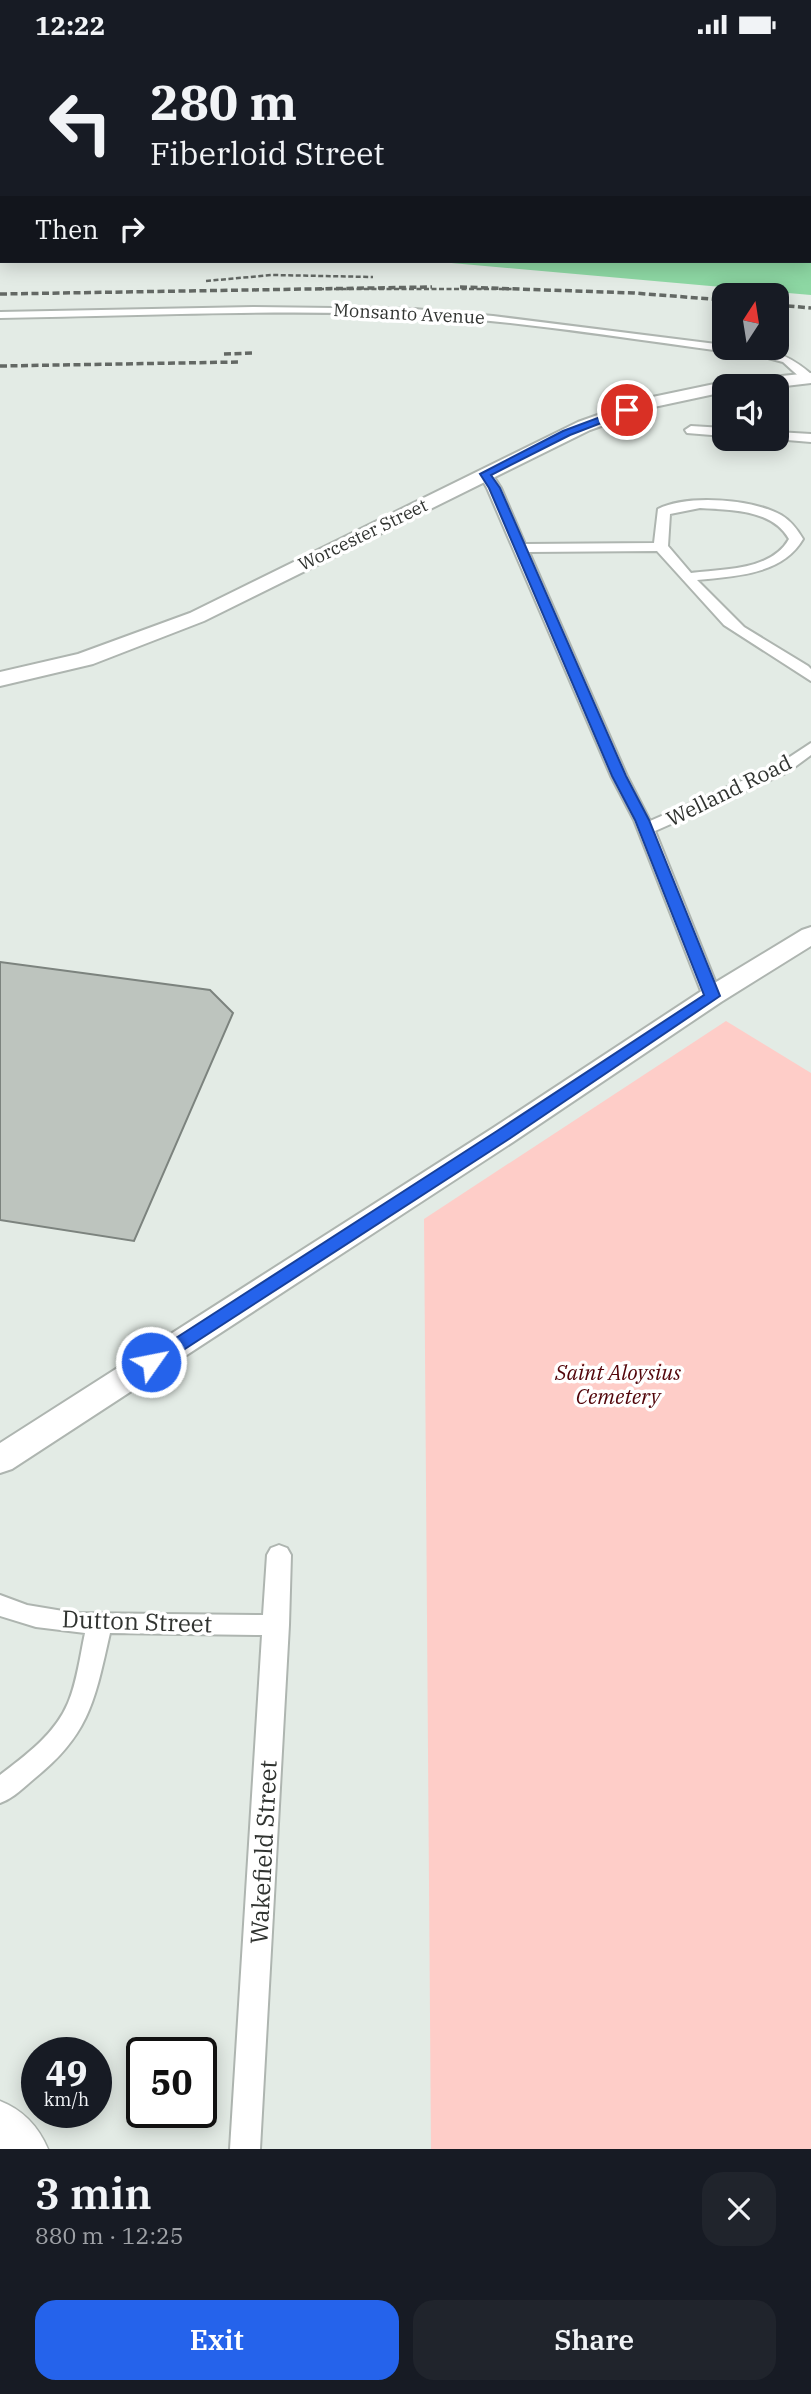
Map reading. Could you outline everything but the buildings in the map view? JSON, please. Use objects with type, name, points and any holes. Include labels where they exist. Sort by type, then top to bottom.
[{"type":"main road","name":"Worcester Street","points":[[789,380],[809,378]]},
{"type":"main road","name":"Worcester Street","points":[[0,679],[85,659],[197,617],[563,435],[607,417],[674,397],[712,390]]},
{"type":"main road","points":[[0,1460],[503,1135],[712,996],[811,935]]},
{"type":"main road","points":[[0,2125],[23,2149]]},
{"type":"street","name":"Monsanto Avenue","points":[[0,315],[293,309],[436,313],[761,353],[787,360],[809,378]]},
{"type":"street","points":[[691,430],[712,431]]},
{"type":"street","points":[[789,437],[811,438]]},
{"type":"street","points":[[485,474],[494,488],[584,698],[646,829],[712,996]]},
{"type":"street","points":[[688,577],[770,563],[783,558],[793,549],[796,539],[789,527],[773,517],[748,508],[687,506],[667,509],[663,512],[661,547],[688,577],[738,629],[808,672]]},
{"type":"street","points":[[519,548],[661,547]]},
{"type":"street","name":"Welland Road","points":[[646,829],[782,769],[811,748]]},
{"type":"street","name":"Wakefield Street","points":[[245,2149],[279,1555]]},
{"type":"street","name":"Dutton Street","points":[[0,1605],[12,1611],[46,1619],[100,1624],[277,1625]]},
{"type":"street","points":[[0,1791],[41,1758],[65,1733],[81,1704],[100,1624]]},
{"type":"green space","name":"Saint Aloysius Cemetery","points":[[726,1021],[811,1073],[811,2149],[431,2149],[424,1219]]},
{"type":"shaded area","points":[[451,263],[811,263],[811,295],[789,293],[789,283],[712,283],[712,286]]},
{"type":"railway","points":[[206,281],[272,275],[373,277]]},
{"type":"railway","points":[[0,294],[432,287]]},
{"type":"railway","points":[[460,287],[634,293],[712,299]]},
{"type":"railway","points":[[319,289],[514,289]]},
{"type":"railway","points":[[789,306],[811,308]]},
{"type":"railway","points":[[224,354],[253,353]]},
{"type":"railway","points":[[0,366],[239,362]]},
{"type":"route","points":[[151,1362],[503,1135],[712,996],[642,820],[627,795],[494,488],[485,474],[567,433],[627,410]]}]
